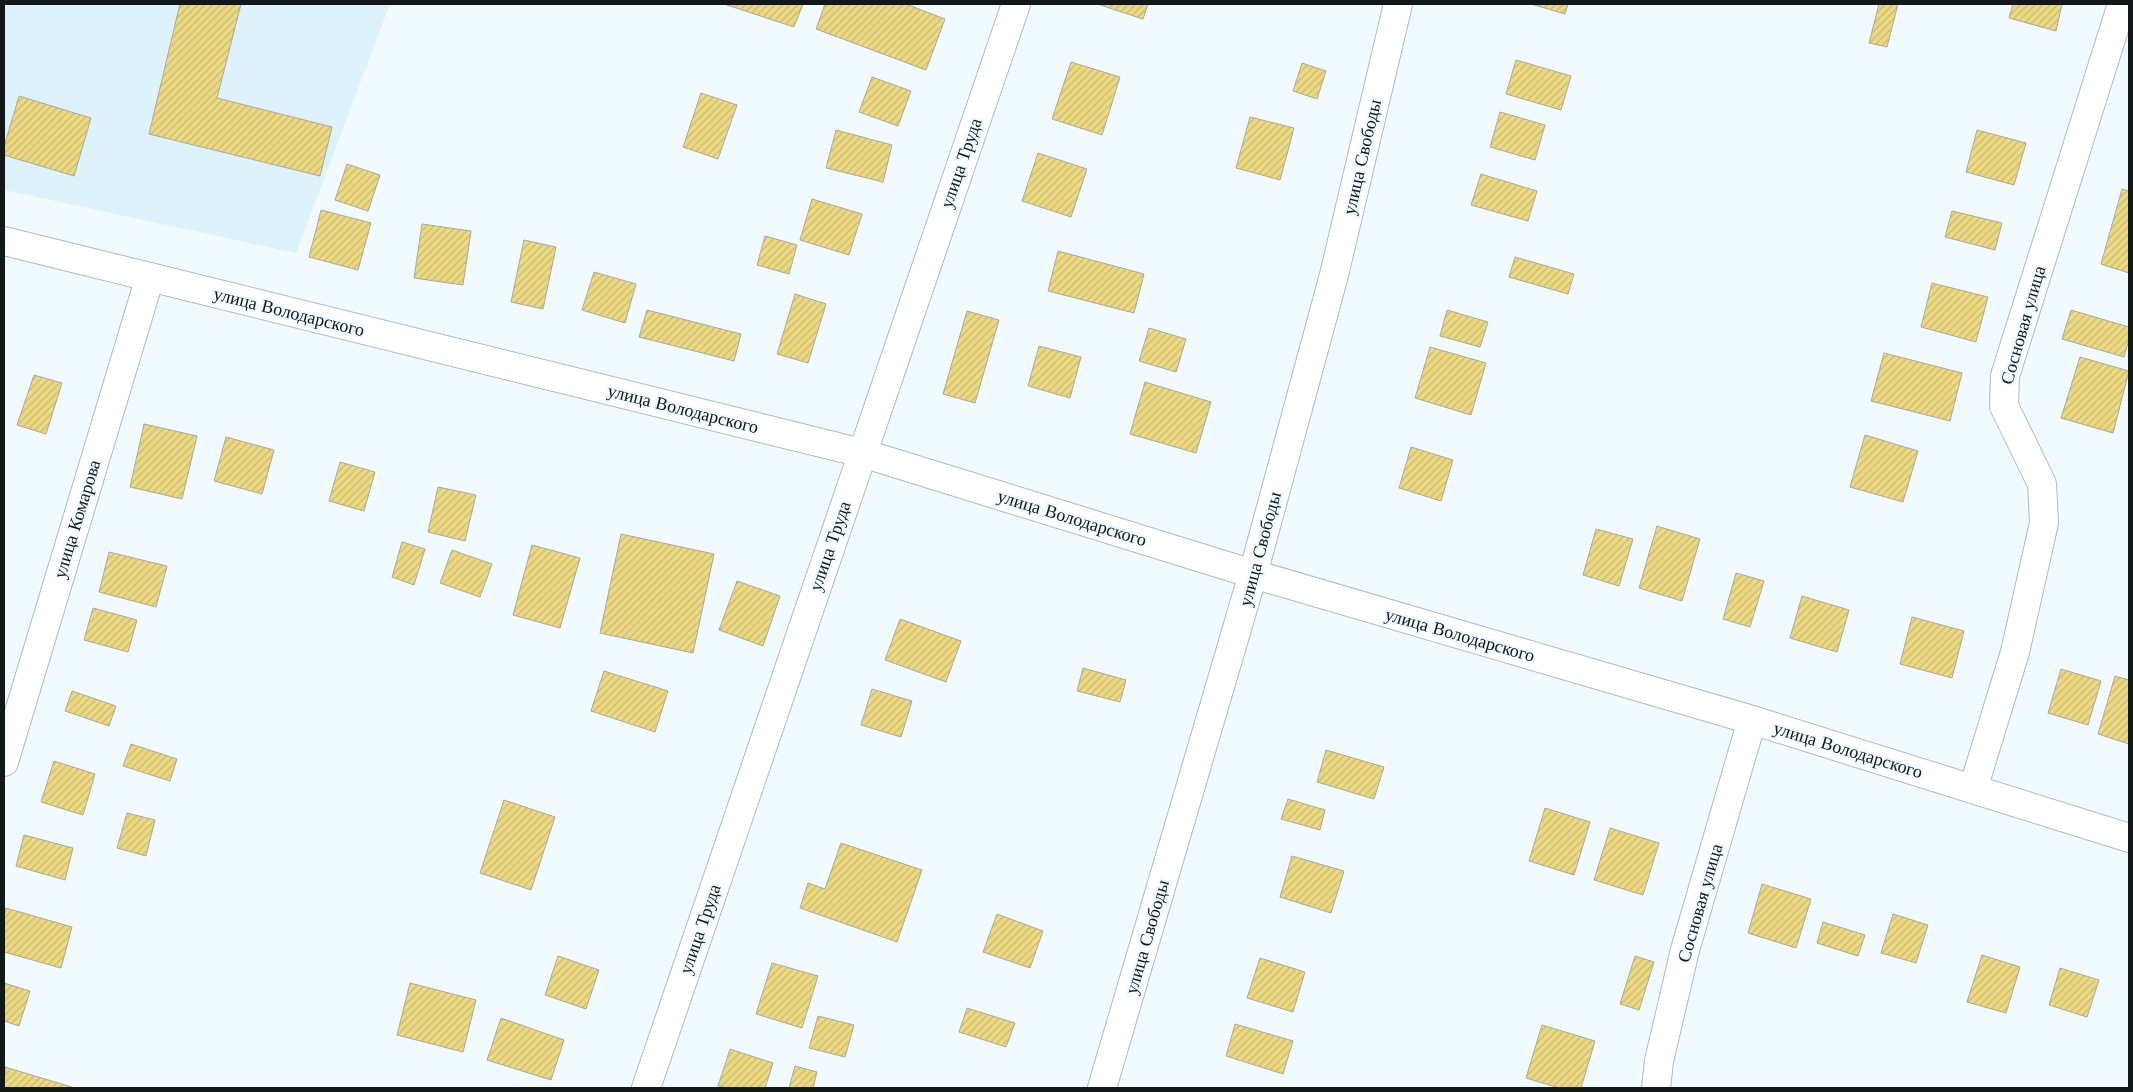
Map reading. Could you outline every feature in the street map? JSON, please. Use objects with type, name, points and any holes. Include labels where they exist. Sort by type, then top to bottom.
[{"type":"street","name":"улица Труда","points":[[646,1088],[1016,4]]},
{"type":"street","name":"улица Свободы","points":[[1102,1088],[1253,574],[1334,275],[1398,4]]},
{"type":"street","name":"Сосновая улица","points":[[1973,789],[2015,652],[2044,523],[2042,484],[2004,406],[2005,376],[2122,4]]},
{"type":"street","name":"улица Володарского","points":[[4,241],[862,453],[1253,574],[1752,720],[2129,838]]},
{"type":"street","name":"улица Комарова","points":[[4,762],[150,277]]},
{"type":"street","name":"Сосновая улица","points":[[1656,1088],[1659,1061],[1685,950],[1752,720]]},
{"type":"shaded area","points":[[4,4],[390,4],[296,253],[4,190]]},
{"type":"building","points":[[180,4],[241,4],[217,98],[332,127],[320,176],[149,134]]},
{"type":"building","points":[[724,4],[803,4],[794,27]]},
{"type":"building","points":[[825,4],[906,4],[945,19],[926,70],[816,29]]},
{"type":"building","points":[[1097,4],[1148,4],[1143,19]]},
{"type":"building","points":[[1531,4],[1568,4],[1565,14]]},
{"type":"building","points":[[1879,4],[1898,4],[1887,47],[1869,43]]},
{"type":"building","points":[[2013,4],[2062,4],[2056,31],[2009,18]]},
{"type":"building","points":[[1516,60],[1571,76],[1561,110],[1506,94]]},
{"type":"building","points":[[1071,62],[1120,77],[1102,135],[1052,119]]},
{"type":"building","points":[[1302,63],[1326,71],[1317,99],[1293,91]]},
{"type":"building","points":[[872,77],[911,91],[898,126],[859,112]]},
{"type":"building","points":[[701,93],[737,105],[718,159],[683,147]]},
{"type":"building","points":[[19,96],[91,118],[74,176],[4,155],[4,147]]},
{"type":"building","points":[[1500,112],[1545,125],[1535,160],[1490,147]]},
{"type":"building","points":[[1250,117],[1294,128],[1280,180],[1236,168]]},
{"type":"building","points":[[836,130],[892,145],[883,182],[826,168]]},
{"type":"building","points":[[1977,130],[2026,143],[2014,185],[1966,172]]},
{"type":"building","points":[[1038,153],[1087,169],[1071,217],[1022,201]]},
{"type":"building","points":[[347,164],[380,175],[368,211],[335,200]]},
{"type":"building","points":[[1481,174],[1537,191],[1528,221],[1471,205]]},
{"type":"building","points":[[2122,189],[2129,191],[2129,273],[2101,264]]},
{"type":"building","points":[[812,199],[862,214],[849,255],[800,240]]},
{"type":"building","points":[[321,210],[371,223],[358,270],[309,257]]},
{"type":"building","points":[[1952,211],[2002,223],[1995,250],[1945,237]]},
{"type":"building","points":[[422,224],[471,231],[463,285],[414,278]]},
{"type":"building","points":[[765,236],[797,245],[789,274],[757,265]]},
{"type":"building","points":[[524,240],[556,247],[543,309],[511,302]]},
{"type":"building","points":[[1058,251],[1144,274],[1134,313],[1048,291]]},
{"type":"building","points":[[1515,257],[1574,274],[1568,294],[1509,277]]},
{"type":"building","points":[[594,272],[636,284],[625,323],[582,310]]},
{"type":"building","points":[[1932,283],[1988,297],[1976,342],[1921,327]]},
{"type":"building","points":[[795,294],[826,304],[808,363],[777,354]]},
{"type":"building","points":[[647,310],[741,334],[734,361],[639,337]]},
{"type":"building","points":[[1447,310],[1488,322],[1480,347],[1440,336]]},
{"type":"building","points":[[2071,310],[2129,327],[2129,339],[2124,357],[2062,339]]},
{"type":"building","points":[[967,311],[999,320],[975,403],[943,394]]},
{"type":"building","points":[[1149,328],[1186,339],[1176,372],[1139,361]]},
{"type":"building","points":[[1039,346],[1081,357],[1070,398],[1028,386]]},
{"type":"building","points":[[1430,347],[1486,363],[1471,415],[1415,398]]},
{"type":"building","points":[[1884,353],[1962,373],[1950,421],[1871,401]]},
{"type":"building","points":[[2080,357],[2129,371],[2113,433],[2061,418]]},
{"type":"building","points":[[34,375],[62,383],[46,434],[17,425]]},
{"type":"building","points":[[1145,382],[1211,402],[1196,453],[1130,434]]},
{"type":"building","points":[[144,424],[197,436],[182,499],[130,487]]},
{"type":"building","points":[[1865,435],[1918,451],[1903,502],[1850,487]]},
{"type":"building","points":[[226,437],[274,450],[262,494],[214,481]]},
{"type":"building","points":[[1411,447],[1453,460],[1441,501],[1399,488]]},
{"type":"building","points":[[340,462],[375,472],[364,511],[329,501]]},
{"type":"building","points":[[438,487],[476,495],[465,541],[428,532]]},
{"type":"building","points":[[1657,526],[1700,539],[1682,601],[1639,588]]},
{"type":"building","points":[[1596,529],[1633,539],[1619,586],[1583,575]]},
{"type":"building","points":[[621,534],[714,554],[693,653],[600,633]]},
{"type":"building","points":[[402,542],[425,549],[414,585],[392,577]]},
{"type":"building","points":[[532,545],[580,558],[560,628],[513,615]]},
{"type":"building","points":[[452,550],[492,564],[480,597],[440,583]]},
{"type":"building","points":[[109,552],[167,566],[156,607],[99,592]]},
{"type":"building","points":[[1736,573],[1764,581],[1750,627],[1723,619]]},
{"type":"building","points":[[737,581],[780,596],[763,646],[719,630]]},
{"type":"building","points":[[1802,596],[1849,610],[1837,652],[1790,638]]},
{"type":"building","points":[[93,608],[137,620],[128,652],[84,640]]},
{"type":"building","points":[[1912,617],[1964,631],[1952,678],[1900,664]]},
{"type":"building","points":[[900,619],[961,641],[946,682],[885,660]]},
{"type":"building","points":[[1083,668],[1126,680],[1120,702],[1077,691]]},
{"type":"building","points":[[2061,669],[2101,681],[2088,725],[2048,713]]},
{"type":"building","points":[[604,671],[668,691],[655,732],[591,711]]},
{"type":"building","points":[[2115,676],[2129,680],[2129,744],[2098,734]]},
{"type":"building","points":[[872,689],[912,701],[901,737],[861,725]]},
{"type":"building","points":[[72,691],[116,706],[109,726],[65,711]]},
{"type":"building","points":[[131,744],[177,759],[170,781],[123,766]]},
{"type":"building","points":[[1326,750],[1384,767],[1374,799],[1317,782]]},
{"type":"building","points":[[54,761],[95,774],[83,815],[41,802]]},
{"type":"building","points":[[1288,799],[1325,810],[1320,830],[1281,819]]},
{"type":"building","points":[[504,800],[555,817],[531,890],[480,873]]},
{"type":"building","points":[[1545,808],[1590,822],[1574,875],[1529,861]]},
{"type":"building","points":[[127,813],[155,820],[146,856],[117,848]]},
{"type":"building","points":[[1610,828],[1659,843],[1643,895],[1594,880]]},
{"type":"building","points":[[24,835],[73,848],[65,880],[16,866]]},
{"type":"building","points":[[841,843],[922,870],[897,942],[800,908],[808,883],[825,889]]},
{"type":"building","points":[[1292,856],[1344,871],[1331,913],[1280,897]]},
{"type":"building","points":[[1762,884],[1811,899],[1796,948],[1748,933]]},
{"type":"building","points":[[6,908],[72,927],[61,968],[4,952],[4,915]]},
{"type":"building","points":[[997,914],[1043,931],[1030,968],[983,952]]},
{"type":"building","points":[[1893,914],[1928,925],[1916,963],[1881,953]]},
{"type":"building","points":[[1823,922],[1865,935],[1858,956],[1817,943]]},
{"type":"building","points":[[1982,955],[2020,967],[2006,1013],[1967,1002]]},
{"type":"building","points":[[558,956],[599,970],[586,1009],[545,995]]},
{"type":"building","points":[[1635,956],[1654,962],[1639,1010],[1620,1004]]},
{"type":"building","points":[[1260,958],[1305,972],[1293,1012],[1247,998]]},
{"type":"building","points":[[772,963],[818,976],[802,1028],[756,1014]]},
{"type":"building","points":[[2060,968],[2099,980],[2087,1017],[2049,1005]]},
{"type":"building","points":[[4,983],[30,991],[19,1026],[4,1021]]},
{"type":"building","points":[[410,983],[476,1000],[463,1052],[397,1035]]},
{"type":"building","points":[[967,1008],[1015,1023],[1006,1047],[959,1032]]},
{"type":"building","points":[[818,1016],[854,1025],[845,1057],[809,1048]]},
{"type":"building","points":[[501,1018],[564,1040],[551,1080],[487,1060]]},
{"type":"building","points":[[1235,1024],[1293,1041],[1283,1074],[1226,1056]]},
{"type":"building","points":[[1542,1025],[1595,1041],[1581,1088],[1559,1088],[1526,1078]]},
{"type":"building","points":[[730,1049],[773,1063],[765,1088],[727,1088],[718,1086]]},
{"type":"building","points":[[795,1066],[817,1072],[813,1088],[789,1088]]},
{"type":"building","points":[[5,1067],[75,1088],[4,1088]]}]
